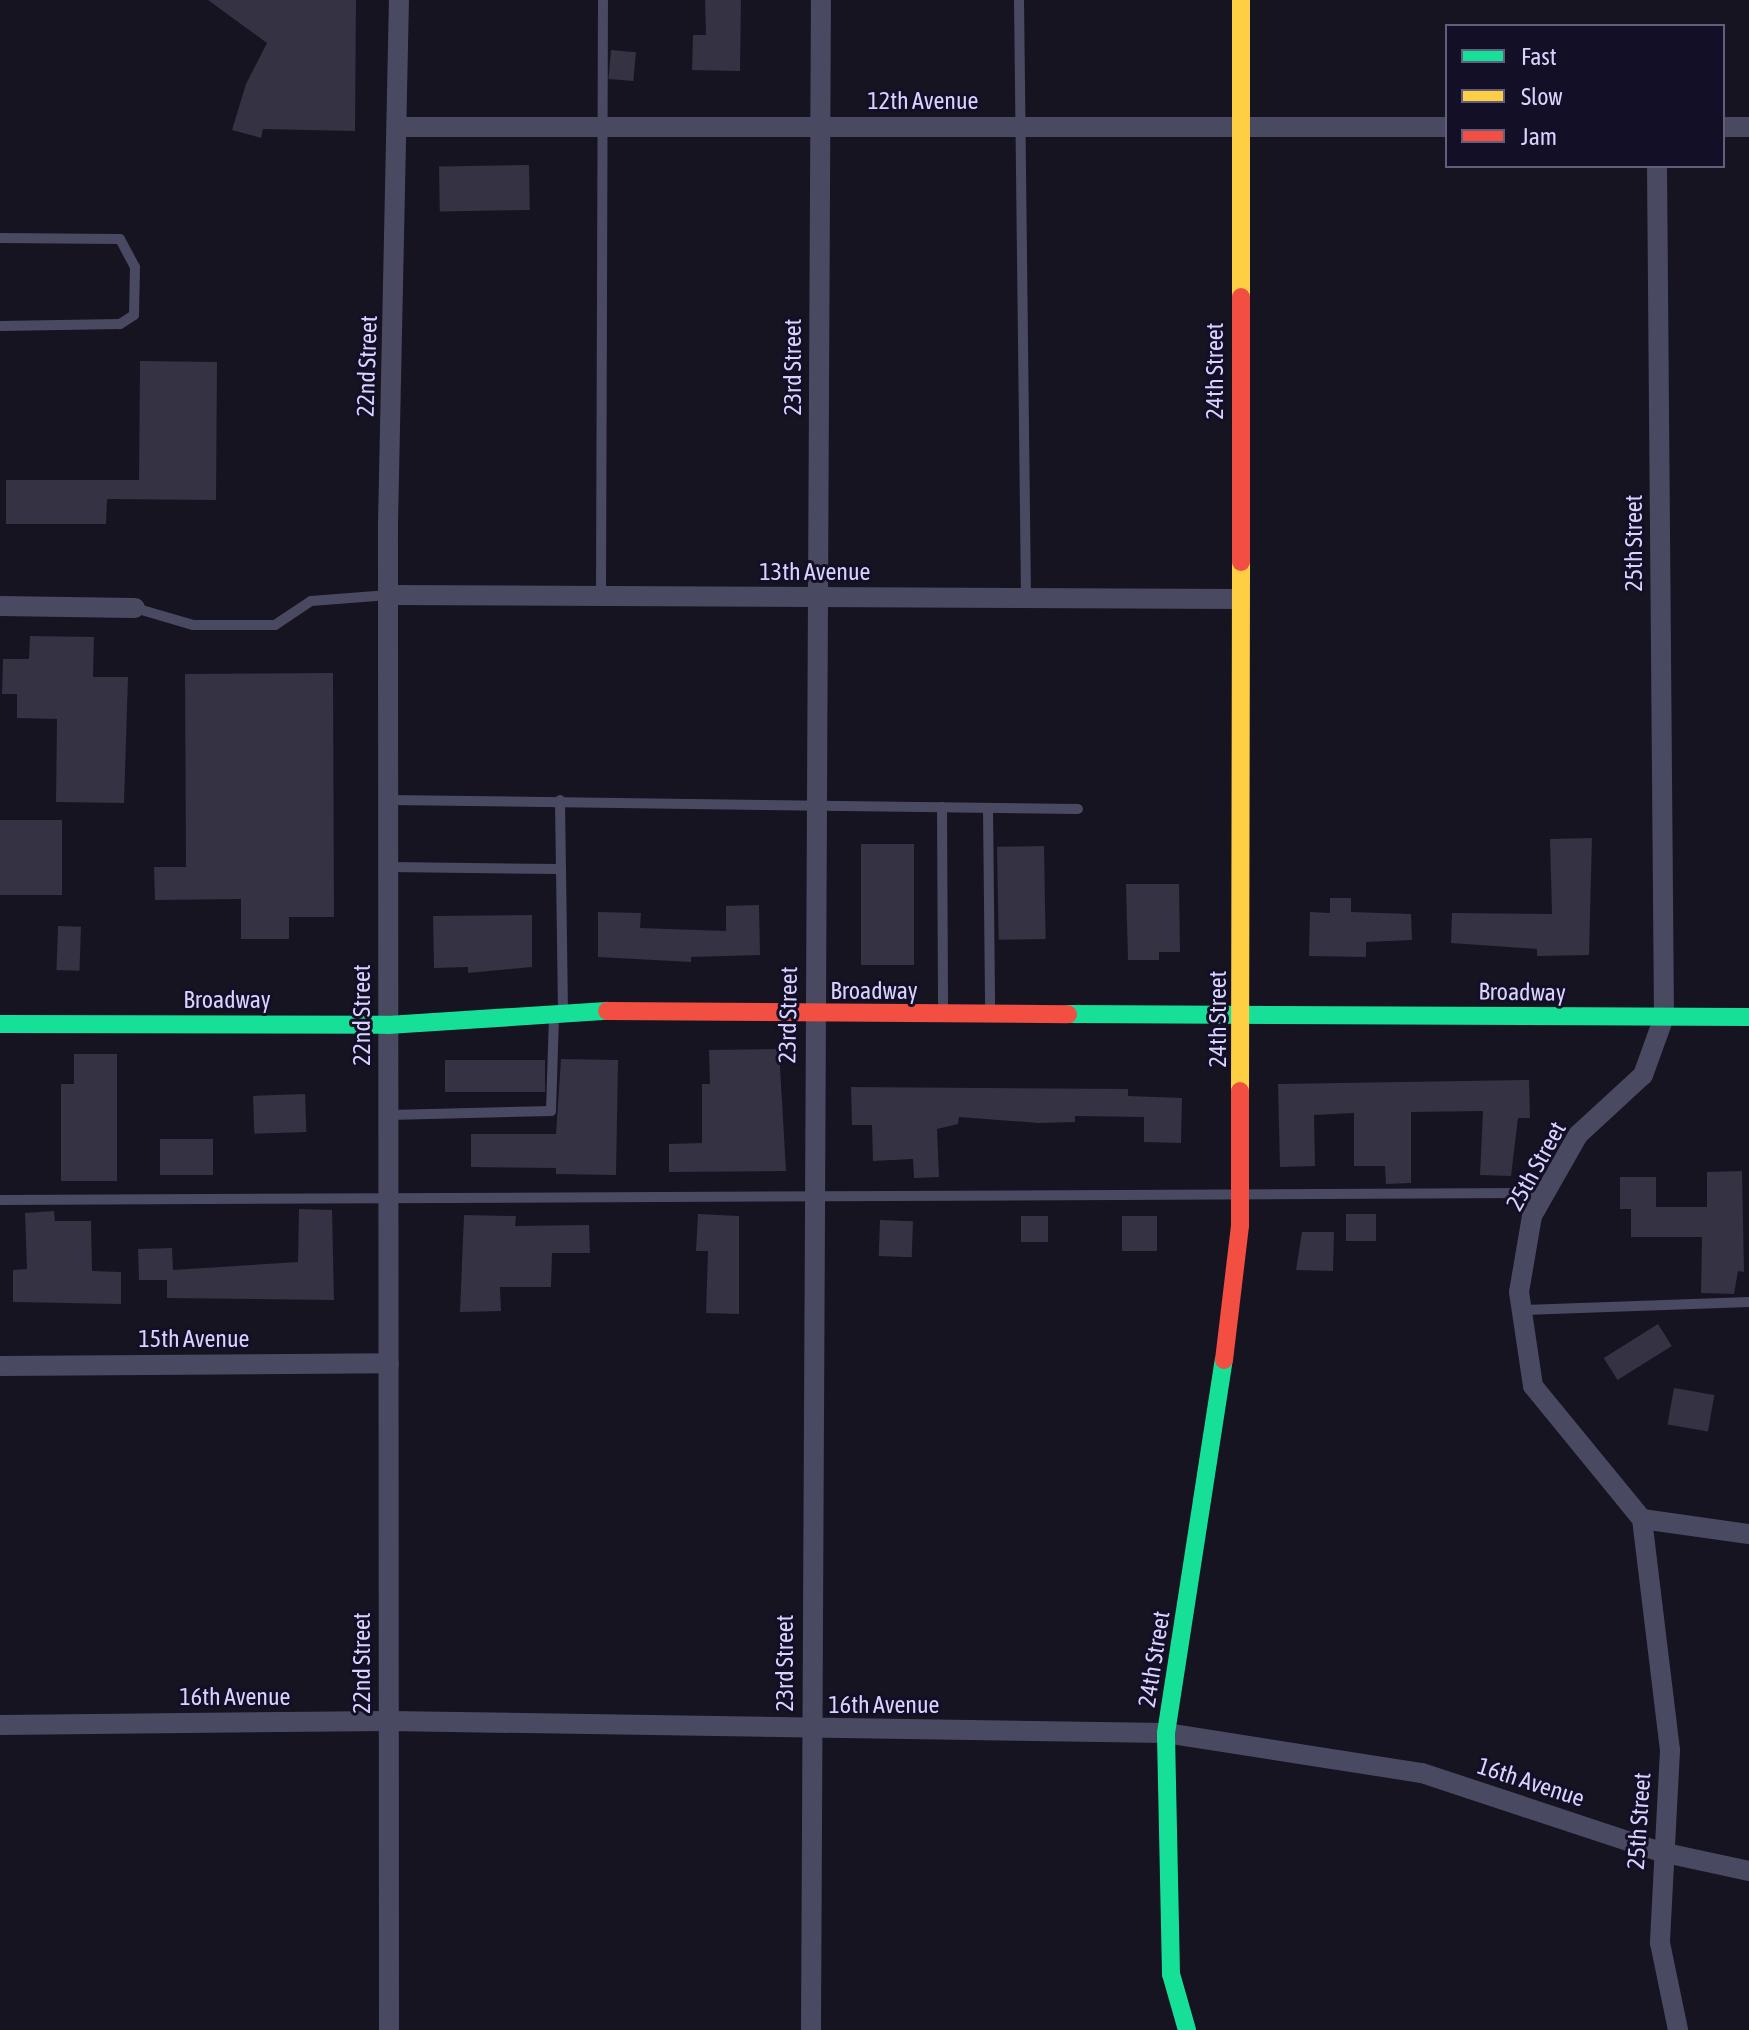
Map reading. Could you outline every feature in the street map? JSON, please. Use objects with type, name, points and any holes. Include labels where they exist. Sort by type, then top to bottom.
[{"type":"street","name":"22nd Street","points":[[389,2030],[389,800],[399,0]]},
{"type":"street","name":"23rd Street","points":[[811,2030],[812,1197],[821,0]]},
{"type":"street","name":"24th Street","points":[[1187,2030],[1171,1974],[1166,1733],[1225,1353],[1240,1195],[1243,1013],[1238,599],[1241,0]]},
{"type":"street","name":"12th Avenue","points":[[399,127],[1445,127]]},
{"type":"street","points":[[1725,127],[1749,127]]},
{"type":"street","name":"25th Street","points":[[1657,168],[1664,1017],[1643,1075],[1578,1135],[1532,1216],[1519,1292],[1533,1386],[1642,1519],[1670,1750],[1661,1852],[1660,1943],[1678,2030]]},
{"type":"street","name":"13th Avenue","points":[[391,595],[1238,599]]},
{"type":"street","points":[[0,606],[135,608]]},
{"type":"street","name":"Broadway","points":[[0,1024],[388,1025],[558,1011],[814,1015],[1243,1013],[1749,1017]]},
{"type":"street","name":"15th Avenue","points":[[0,1366],[389,1363]]},
{"type":"street","points":[[1642,1519],[1749,1534]]},
{"type":"street","name":"16th Avenue","points":[[0,1725],[388,1721],[810,1730],[1166,1733],[1422,1773],[1661,1852],[1749,1871]]},
{"type":"lane","points":[[601,597],[603,0]]},
{"type":"lane","points":[[1019,0],[1026,599]]},
{"type":"lane","points":[[0,238],[120,239],[135,267],[134,315],[120,324],[0,326]]},
{"type":"lane","points":[[135,608],[193,625],[275,625],[311,601],[391,595]]},
{"type":"lane","points":[[389,800],[1078,809]]},
{"type":"lane","points":[[389,1115],[551,1111],[558,1011],[560,800]]},
{"type":"lane","points":[[942,807],[943,1014]]},
{"type":"lane","points":[[988,808],[990,1013]]},
{"type":"lane","points":[[389,867],[561,869]]},
{"type":"lane","points":[[0,1200],[1545,1193]]},
{"type":"lane","points":[[1521,1310],[1749,1302]]},
{"type":"building","points":[[208,0],[356,0],[355,131],[263,129],[261,138],[232,130],[246,84],[267,43]]},
{"type":"building","points":[[705,0],[741,0],[740,71],[692,70],[693,35],[706,35]]},
{"type":"building","points":[[611,50],[636,52],[633,81],[608,79]]},
{"type":"building","points":[[529,165],[530,210],[440,212],[439,167]]},
{"type":"building","points":[[140,361],[217,362],[216,500],[107,499],[106,524],[6,524],[6,480],[139,480]]},
{"type":"building","points":[[30,636],[94,637],[93,677],[128,677],[124,803],[56,802],[57,719],[17,718],[17,694],[2,694],[3,659],[29,659]]},
{"type":"building","points":[[333,673],[334,917],[289,917],[289,939],[241,939],[241,899],[155,900],[154,867],[186,867],[185,674]]},
{"type":"building","points":[[0,820],[62,820],[62,895],[0,895]]},
{"type":"building","points":[[1592,838],[1589,955],[1537,956],[1537,949],[1451,943],[1452,913],[1552,914],[1550,839]]},
{"type":"building","points":[[861,844],[914,844],[914,965],[861,965]]},
{"type":"building","points":[[1044,846],[1046,939],[999,940],[997,847]]},
{"type":"building","points":[[1126,884],[1179,884],[1180,952],[1159,952],[1159,960],[1128,960]]},
{"type":"building","points":[[1330,898],[1351,898],[1351,912],[1411,914],[1412,940],[1366,942],[1366,957],[1309,956],[1310,912],[1330,913]]},
{"type":"building","points":[[759,905],[760,955],[691,957],[691,962],[598,957],[598,912],[641,913],[640,928],[726,931],[726,906]]},
{"type":"building","points":[[532,915],[532,967],[468,973],[468,967],[434,968],[433,916]]},
{"type":"building","points":[[58,926],[81,927],[79,971],[56,970]]},
{"type":"building","points":[[779,1049],[786,1171],[669,1172],[669,1144],[702,1143],[702,1084],[710,1084],[709,1050]]},
{"type":"building","points":[[74,1054],[117,1054],[117,1181],[61,1181],[61,1084],[74,1084]]},
{"type":"building","points":[[561,1059],[618,1060],[616,1175],[556,1174],[556,1168],[471,1167],[471,1134],[556,1134]]},
{"type":"building","points":[[445,1060],[545,1060],[545,1092],[445,1092]]},
{"type":"building","points":[[1529,1080],[1530,1118],[1518,1118],[1511,1176],[1480,1175],[1483,1111],[1411,1112],[1411,1183],[1386,1184],[1385,1166],[1354,1166],[1354,1113],[1314,1115],[1315,1166],[1280,1167],[1278,1084]]},
{"type":"building","points":[[851,1087],[1128,1089],[1128,1096],[1182,1098],[1181,1143],[1144,1142],[1144,1117],[1075,1116],[1075,1122],[1039,1123],[959,1117],[958,1124],[937,1129],[939,1177],[914,1178],[913,1159],[873,1161],[872,1125],[852,1125]]},
{"type":"building","points":[[305,1094],[306,1132],[254,1134],[253,1096]]},
{"type":"building","points":[[160,1139],[213,1139],[213,1175],[160,1175]]},
{"type":"building","points":[[1742,1171],[1744,1272],[1738,1271],[1734,1294],[1701,1293],[1702,1237],[1631,1237],[1631,1209],[1620,1209],[1620,1177],[1656,1177],[1656,1207],[1707,1207],[1707,1172]]},
{"type":"building","points":[[299,1209],[332,1210],[334,1300],[167,1298],[167,1280],[139,1280],[138,1249],[172,1248],[173,1270],[298,1262]]},
{"type":"building","points":[[54,1211],[55,1221],[91,1221],[92,1271],[121,1272],[121,1304],[13,1302],[13,1270],[27,1269],[25,1213]]},
{"type":"building","points":[[698,1214],[739,1216],[739,1314],[706,1313],[708,1251],[696,1251]]},
{"type":"building","points":[[1346,1214],[1376,1214],[1376,1241],[1346,1241]]},
{"type":"building","points":[[464,1215],[516,1216],[515,1226],[589,1225],[590,1253],[552,1253],[551,1287],[500,1287],[501,1311],[460,1312]]},
{"type":"building","points":[[1021,1216],[1048,1216],[1048,1242],[1021,1242]]},
{"type":"building","points":[[1122,1216],[1157,1216],[1157,1251],[1122,1251]]},
{"type":"building","points":[[880,1220],[913,1221],[912,1257],[879,1256]]},
{"type":"building","points":[[1302,1232],[1334,1232],[1333,1271],[1296,1270]]},
{"type":"building","points":[[1658,1324],[1672,1346],[1618,1380],[1604,1358]]},
{"type":"building","points":[[1674,1388],[1714,1395],[1708,1432],[1668,1424]]},
{"type":"traffic: fast","points":[[0,1024],[388,1025],[607,1011]]},
{"type":"traffic: fast","points":[[1068,1014],[1749,1017]]},
{"type":"traffic: fast","points":[[1187,2030],[1171,1974],[1166,1733],[1224,1360]]},
{"type":"traffic: slow","points":[[1241,0],[1241,297]]},
{"type":"traffic: slow","points":[[1240,1091],[1241,562]]},
{"type":"traffic: jam","points":[[1241,297],[1241,562]]},
{"type":"traffic: jam","points":[[607,1011],[1068,1014]]},
{"type":"traffic: jam","points":[[1224,1360],[1240,1225],[1240,1091]]}]
